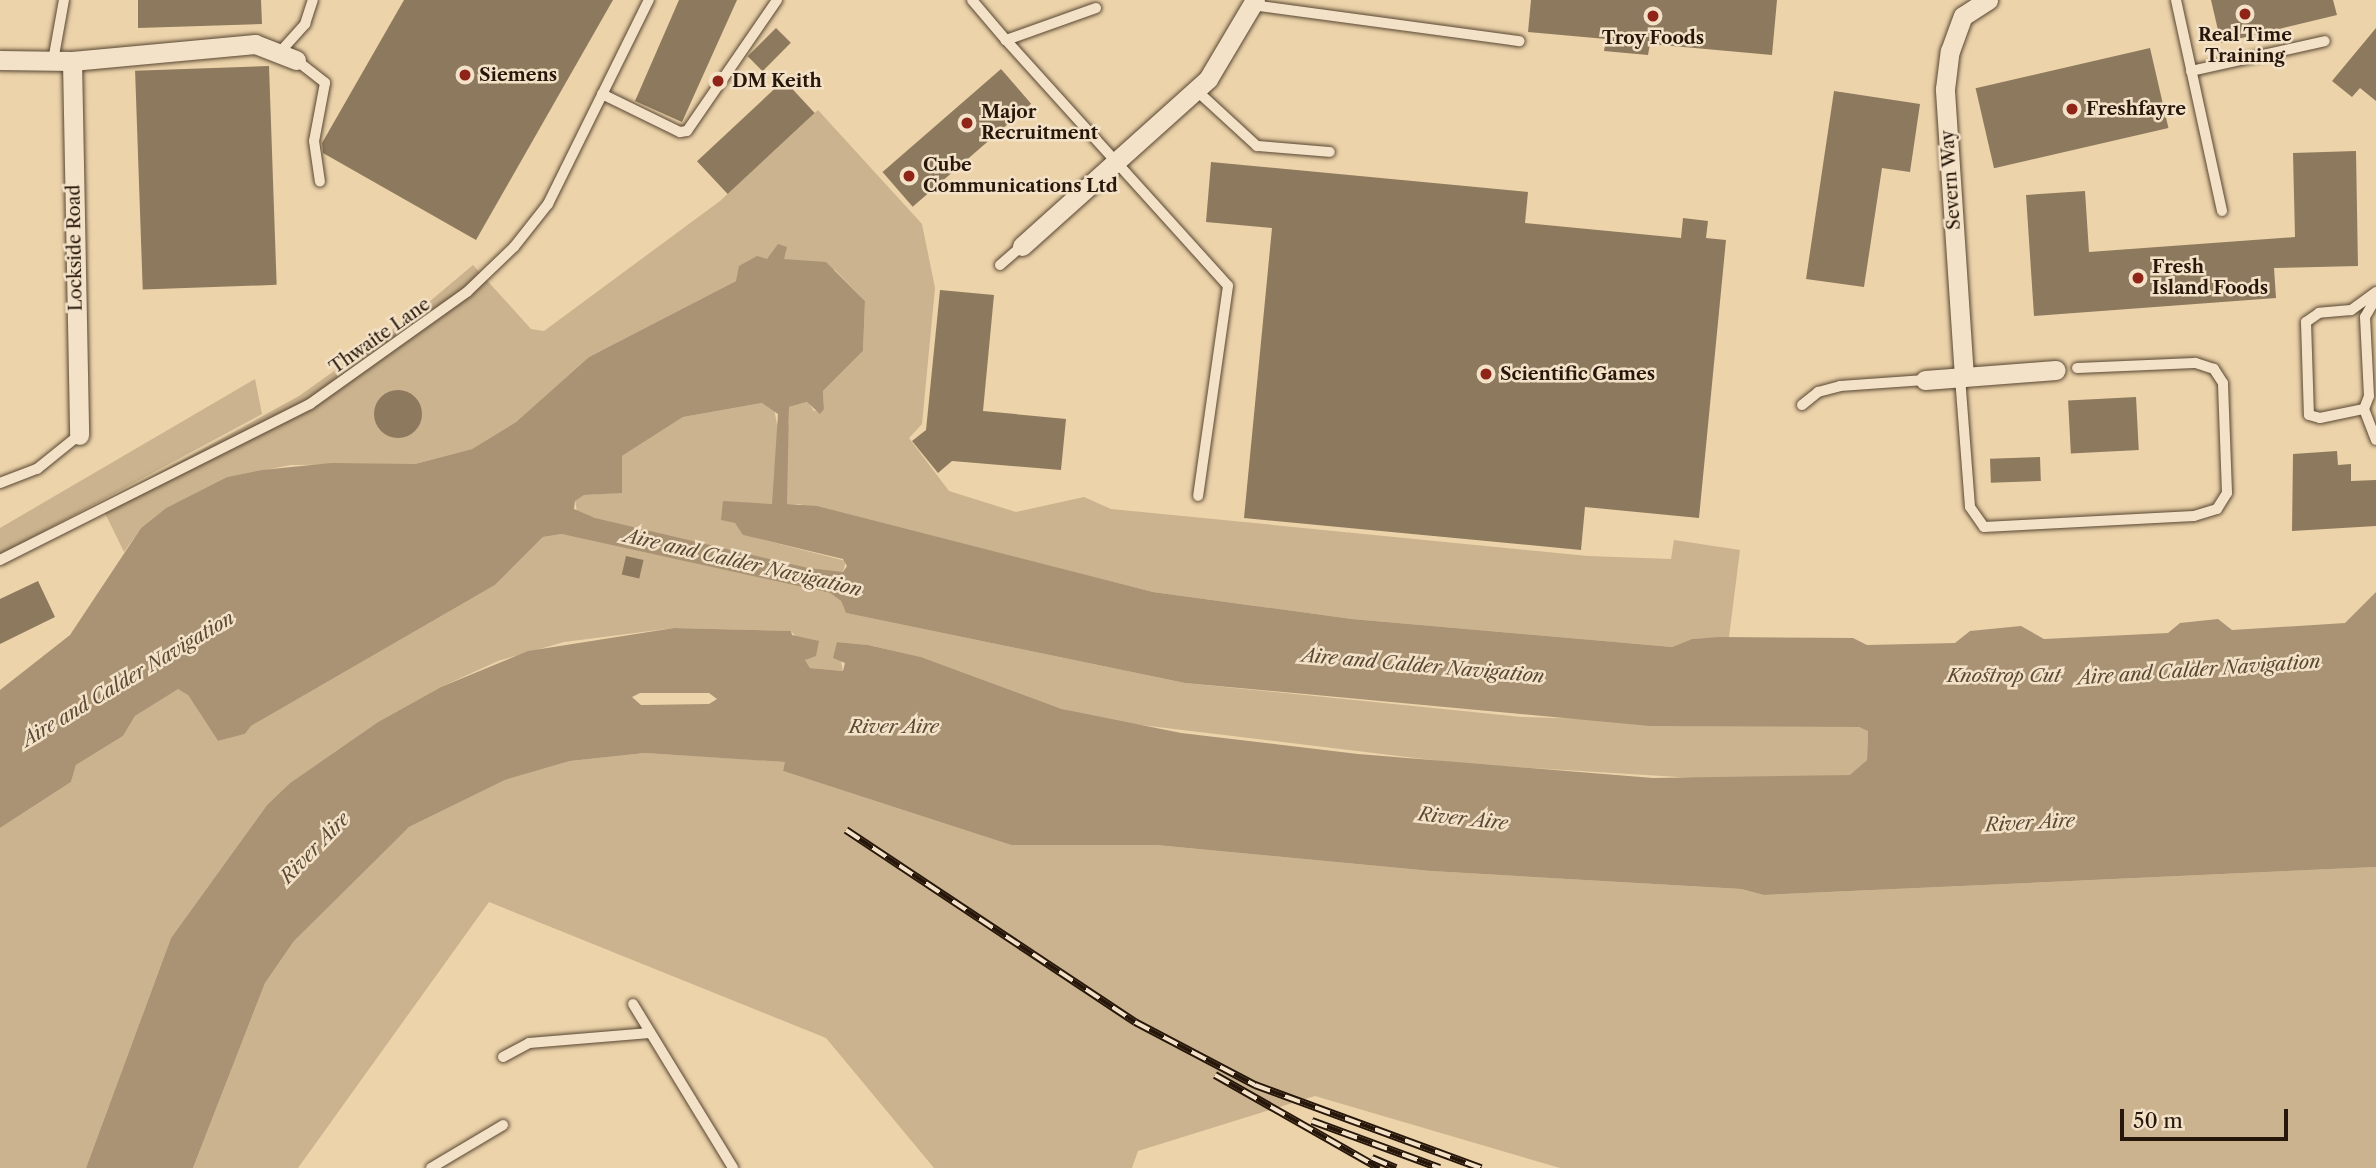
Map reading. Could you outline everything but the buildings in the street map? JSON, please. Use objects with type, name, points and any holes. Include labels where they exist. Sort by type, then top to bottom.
[{"type":"street","name":"Severn Way","points":[[1962,377],[1945,89],[1950,51],[1963,16],[1989,0]]},
{"type":"street","points":[[1022,246],[1208,79],[1253,2]]},
{"type":"street","points":[[0,61],[62,61],[255,44],[288,56]]},
{"type":"street","name":"Lockside Road","points":[[62,61],[79,435]]},
{"type":"street","points":[[1925,380],[2056,370]]},
{"type":"lane","points":[[62,61],[64,0]]},
{"type":"lane","points":[[313,0],[305,24],[288,56],[325,83],[314,141],[320,182]]},
{"type":"lane","name":"Thwaite Lane","points":[[0,559],[310,404],[467,292],[514,247],[548,204],[649,0]]},
{"type":"lane","points":[[602,94],[680,132],[687,131],[777,0]]},
{"type":"lane","points":[[972,0],[1228,286],[1198,496]]},
{"type":"lane","points":[[2176,0],[2221,211]]},
{"type":"lane","points":[[1253,2],[1520,41]]},
{"type":"lane","points":[[1006,40],[1097,8]]},
{"type":"lane","points":[[2191,71],[2325,41]]},
{"type":"lane","points":[[1196,90],[1257,146],[1330,152]]},
{"type":"lane","points":[[1000,265],[1022,246]]},
{"type":"lane","points":[[2364,409],[2320,418],[2309,415],[2306,322],[2319,313],[2351,310],[2376,292]]},
{"type":"lane","points":[[2376,298],[2365,317],[2369,396],[2364,409],[2376,440]]},
{"type":"lane","points":[[1962,377],[1970,507],[1984,527],[2180,517],[2217,509],[2227,492],[2223,383],[2214,369],[2194,363],[2077,368]]},
{"type":"lane","points":[[1802,405],[1818,392],[1840,386],[1925,380]]},
{"type":"lane","points":[[0,483],[37,469],[79,435]]},
{"type":"lane","points":[[633,1004],[733,1168]]},
{"type":"lane","points":[[503,1057],[529,1044],[650,1033]]},
{"type":"lane","points":[[431,1168],[503,1125]]},
{"type":"shaded area","points":[[818,110],[922,224],[935,288],[922,424],[909,438],[949,491],[1016,512],[1084,497],[1111,509],[1588,556],[1671,559],[1674,540],[1740,550],[1729,637],[1692,639],[1672,647],[1352,619],[1153,592],[799,504],[761,505],[735,523],[744,535],[846,561],[843,572],[805,588],[830,593],[841,601],[846,613],[1185,683],[1522,717],[1859,727],[1868,730],[1867,760],[1851,775],[1727,780],[1465,764],[1116,722],[1062,709],[921,657],[868,645],[837,642],[843,671],[810,668],[805,660],[810,654],[791,631],[674,628],[564,642],[498,661],[441,687],[378,722],[290,783],[267,805],[171,938],[86,1168],[0,1168],[0,828],[71,782],[76,765],[123,736],[135,716],[178,688],[188,695],[218,741],[245,734],[251,726],[495,585],[543,537],[562,534],[589,538],[595,518],[577,512],[575,500],[584,495],[614,493],[622,456],[683,417],[762,403],[774,408],[777,425],[789,424],[789,407],[808,402],[814,411],[824,409],[823,391],[863,351],[865,301],[835,270],[767,259],[736,281],[589,357],[516,422],[472,449],[415,464],[291,465],[227,477],[166,508],[141,528],[124,552],[101,505],[299,396],[417,312],[473,265],[531,329],[544,331],[720,201]]},
{"type":"shaded area","points":[[255,379],[262,414],[0,555],[0,528]]},
{"type":"shaded area","points":[[645,753],[786,762],[783,771],[1011,845],[1156,845],[1431,871],[1741,889],[1764,895],[2376,867],[2376,1168],[1560,1168],[1315,1096],[1138,1151],[1132,1168],[934,1168],[826,1038],[489,902],[298,1168],[193,1168],[265,983],[294,941],[409,827],[505,780],[570,761]]},
{"type":"water","points":[[778,244],[787,247],[784,259],[826,262],[865,301],[863,351],[823,391],[824,409],[820,414],[807,402],[789,407],[787,504],[817,506],[1153,592],[1352,619],[1672,647],[1692,639],[1719,637],[1853,638],[1867,645],[1955,643],[1970,631],[2021,626],[2044,639],[2168,633],[2180,623],[2218,619],[2232,630],[2345,623],[2376,592],[2376,867],[1764,895],[1741,889],[1431,871],[1156,845],[1011,845],[783,771],[785,762],[645,753],[570,761],[505,780],[409,827],[294,941],[265,983],[193,1168],[86,1168],[171,938],[267,805],[290,783],[378,722],[441,687],[528,651],[674,628],[791,631],[792,635],[819,641],[816,656],[805,660],[810,668],[843,671],[845,663],[833,658],[837,642],[868,645],[921,657],[1062,709],[1181,733],[1358,754],[1653,778],[1850,775],[1867,760],[1868,731],[1859,727],[1650,726],[1185,683],[846,613],[841,601],[830,593],[562,534],[543,537],[495,585],[251,726],[245,734],[218,741],[188,695],[178,689],[135,716],[123,736],[76,765],[71,782],[0,828],[0,690],[70,635],[141,528],[166,508],[227,477],[262,470],[331,463],[415,464],[472,449],[516,422],[589,357],[736,281],[739,266],[757,256],[767,259]],"holes":[[[762,403],[778,414],[772,504],[723,501],[721,520],[735,523],[743,535],[843,559],[847,566],[843,572],[808,568],[595,518],[574,509],[575,501],[584,495],[622,493],[622,456],[683,417]],[[640,693],[709,693],[717,699],[709,704],[641,705],[632,697]]]},
{"type":"railway","points":[[846,830],[1135,1022],[1255,1085],[1481,1168]]},
{"type":"railway","points":[[1215,1075],[1379,1168]]},
{"type":"railway","points":[[1312,1121],[1440,1168]]},
{"type":"railway","points":[[1372,1158],[1396,1168]]},
{"type":"place","name":"Real Time Training","points":[[2245,14]]},
{"type":"place","name":"Troy Foods","points":[[1653,16]]},
{"type":"place","name":"Siemens","points":[[465,75]]},
{"type":"place","name":"DM Keith","points":[[718,81]]},
{"type":"place","name":"Freshfayre","points":[[2072,109]]},
{"type":"place","name":"Major Recruitment","points":[[967,123]]},
{"type":"place","name":"Cube Communications Ltd","points":[[909,176]]},
{"type":"place","name":"Fresh Island Foods","points":[[2138,278]]},
{"type":"place","name":"Scientific Games","points":[[1486,374]]},
{"type":"water label","name":"Aire and Calder Navigation","points":[[743,563]]},
{"type":"water label","name":"Aire and Calder Navigation","points":[[1423,666]]},
{"type":"water label","name":"Aire and Calder Navigation","points":[[2199,670]]},
{"type":"water label","name":"Knostrop Cut","points":[[2004,676]]},
{"type":"water label","name":"Aire and Calder Navigation","points":[[128,679]]},
{"type":"water label","name":"River Aire","points":[[894,727]]},
{"type":"water label","name":"River Aire","points":[[1463,819]]},
{"type":"water label","name":"River Aire","points":[[2030,823]]},
{"type":"water label","name":"River Aire","points":[[315,848]]}]
